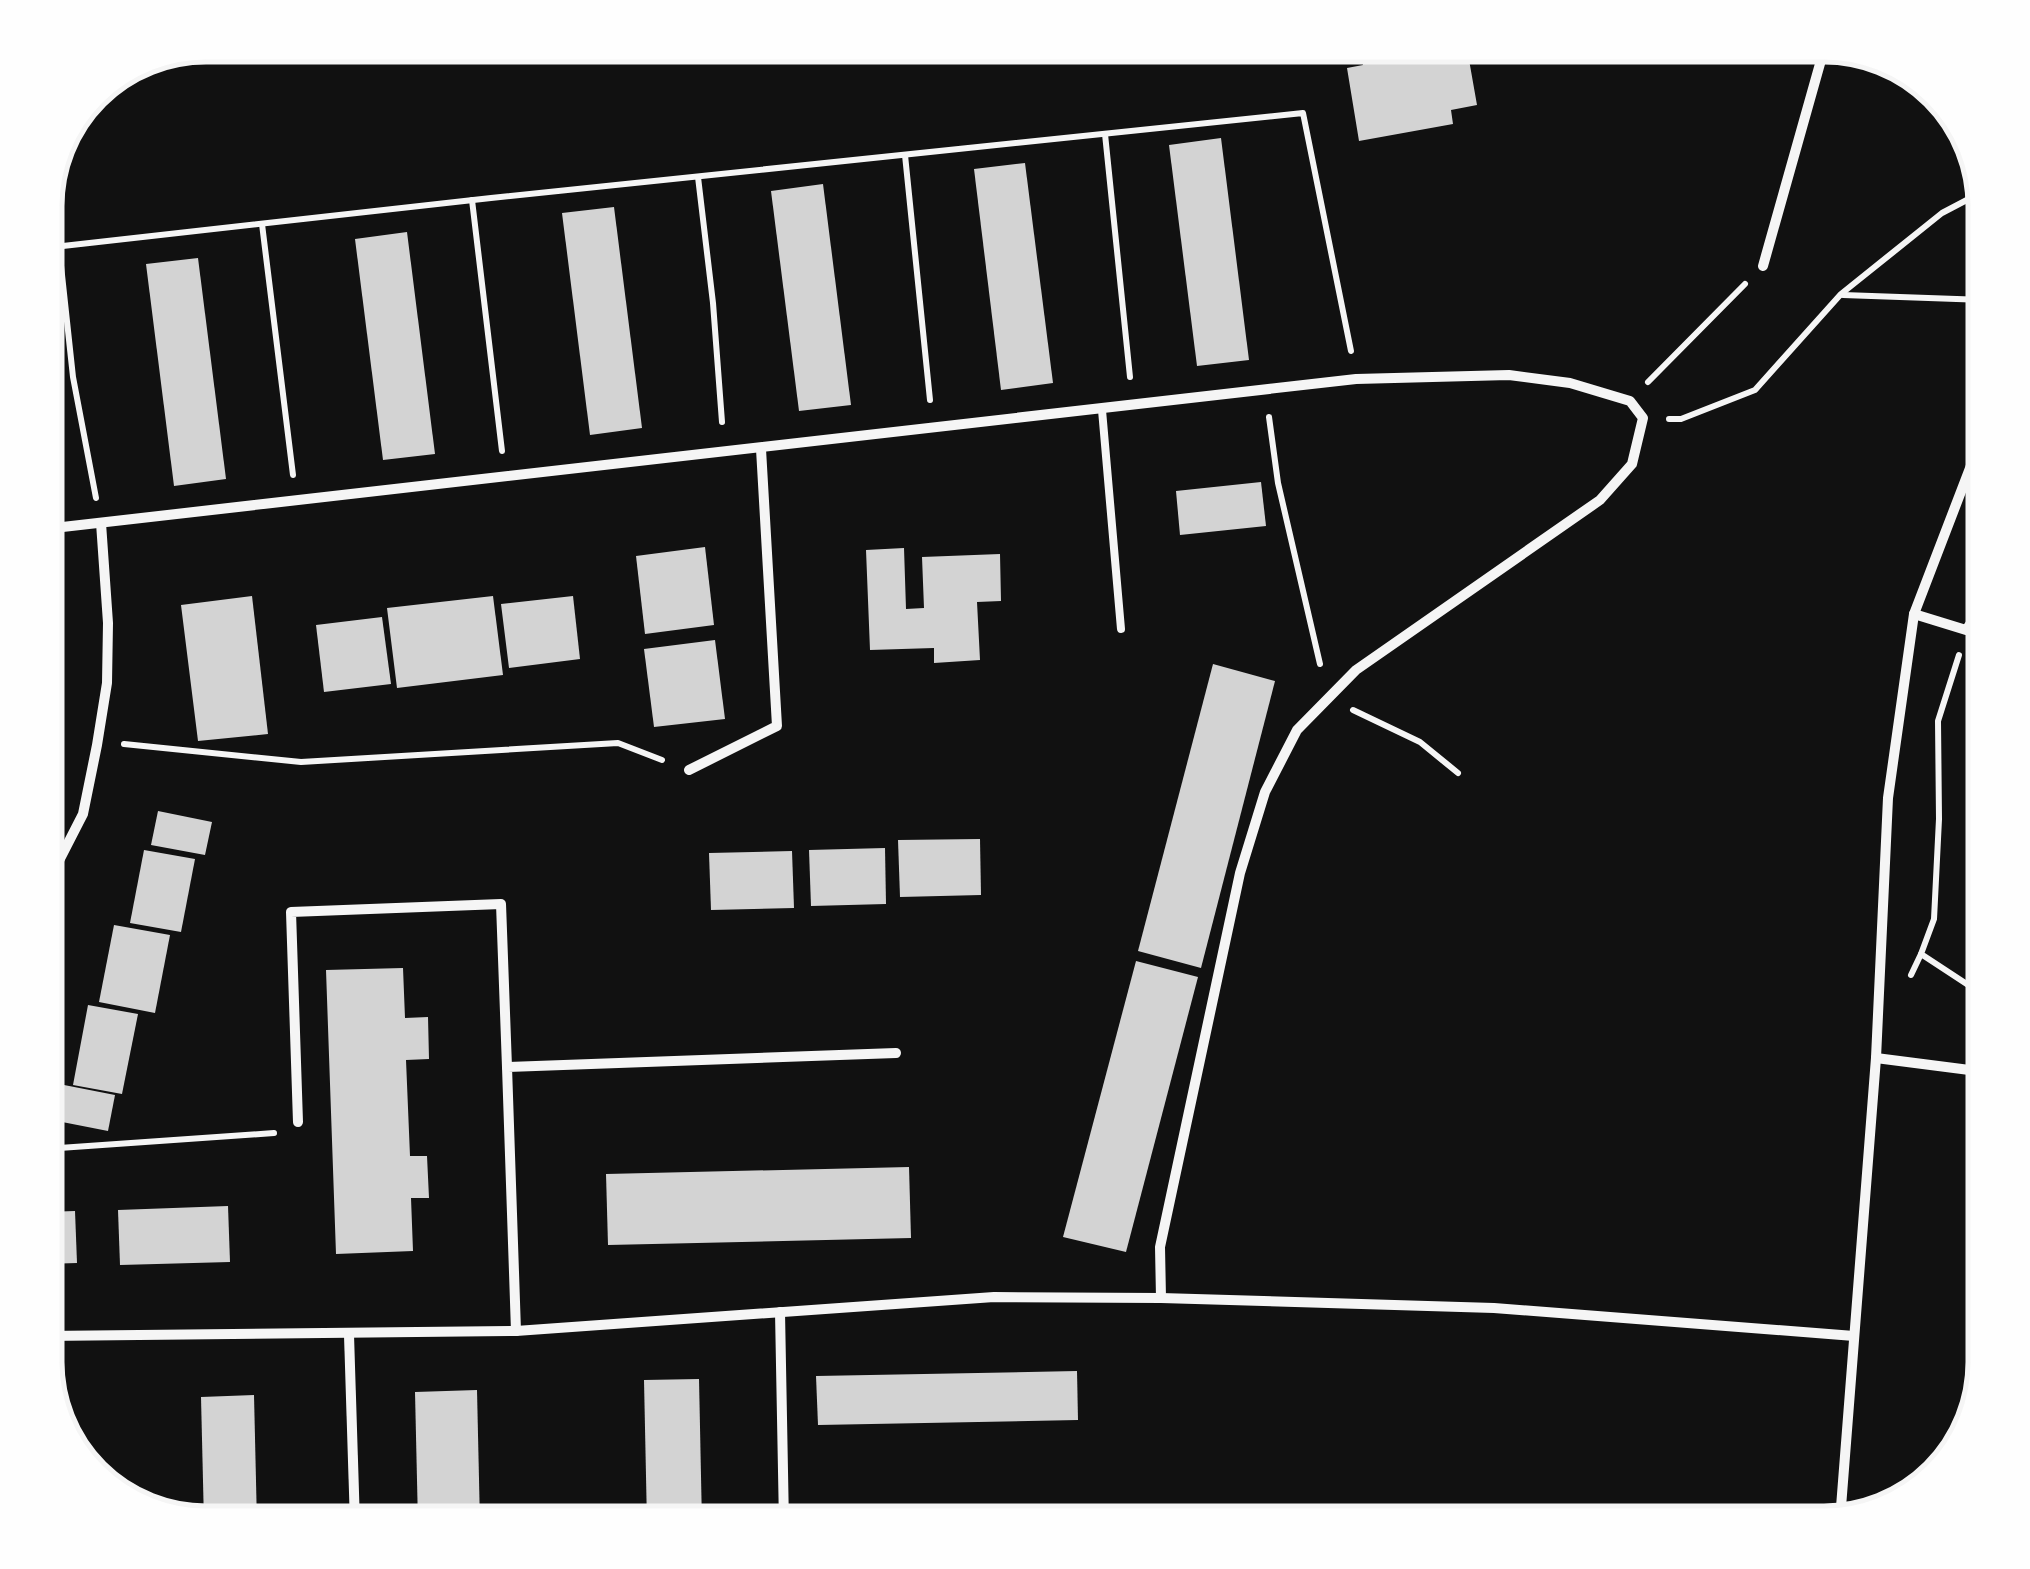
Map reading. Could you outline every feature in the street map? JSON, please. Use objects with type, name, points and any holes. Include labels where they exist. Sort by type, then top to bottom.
[{"type":"street","points":[[1763,266],[1820,62]]},
{"type":"street","points":[[63,527],[1356,379],[1509,375],[1570,384],[1630,400],[1642,418],[1632,464],[1600,500],[1356,670],[1297,730],[1265,792],[1240,873],[1160,1247],[1161,1298]]},
{"type":"street","points":[[689,770],[777,726],[762,449]]},
{"type":"street","points":[[1841,1505],[1876,1058],[1888,798],[1914,614],[1968,473]]},
{"type":"street","points":[[63,852],[82,814],[107,683],[108,623],[101,523]]},
{"type":"street","points":[[1914,614],[1966,630],[1968,627]]},
{"type":"street","points":[[298,1122],[291,912],[501,904],[516,1331]]},
{"type":"street","points":[[507,1067],[896,1054]]},
{"type":"street","points":[[1876,1058],[1968,1070]]},
{"type":"street","points":[[63,1336],[516,1331],[994,1297],[1494,1308],[1854,1336]]},
{"type":"street","points":[[780,1312],[784,1506]]},
{"type":"street","points":[[349,1335],[354,1506]]},
{"type":"lane","points":[[1102,410],[1121,629]]},
{"type":"path","points":[[63,246],[1304,113],[1356,379]]},
{"type":"path","points":[[1106,134],[1133,403]]},
{"type":"path","points":[[905,155],[933,426]]},
{"type":"path","points":[[698,178],[713,303],[724,454]]},
{"type":"path","points":[[472,200],[506,477]]},
{"type":"path","points":[[1642,418],[1681,419],[1754,390],[1842,294],[1942,213],[1967,200]]},
{"type":"path","points":[[262,224],[296,501]]},
{"type":"path","points":[[1630,400],[1763,266]]},
{"type":"path","points":[[63,293],[72,377],[101,523]]},
{"type":"path","points":[[1842,294],[1968,299]]},
{"type":"path","points":[[1266,391],[1278,483],[1328,698],[1420,742],[1458,773]]},
{"type":"path","points":[[1966,630],[1938,721],[1934,919],[1920,954],[1968,985]]},
{"type":"path","points":[[98,742],[301,762],[618,743],[689,770]]},
{"type":"path","points":[[63,1147],[288,1132],[298,1122]]},
{"type":"building","points":[[1362,62],[1469,62],[1477,105],[1451,110],[1453,124],[1359,141],[1347,68],[1363,65]]},
{"type":"building","points":[[1221,138],[1249,360],[1197,366],[1169,145]]},
{"type":"building","points":[[1025,163],[1053,383],[1001,390],[974,169]]},
{"type":"building","points":[[823,184],[851,405],[799,411],[771,191]]},
{"type":"building","points":[[614,207],[642,428],[590,435],[562,213]]},
{"type":"building","points":[[407,232],[435,454],[383,460],[355,239]]},
{"type":"building","points":[[198,258],[226,479],[174,486],[146,264]]},
{"type":"building","points":[[1261,482],[1266,526],[1180,535],[1176,491]]},
{"type":"building","points":[[705,547],[714,625],[645,634],[636,556]]},
{"type":"building","points":[[904,548],[906,609],[924,608],[922,557],[1000,554],[1001,601],[977,602],[980,660],[934,663],[934,648],[870,650],[866,550]]},
{"type":"building","points":[[252,596],[268,734],[198,741],[181,605]]},
{"type":"building","points":[[493,596],[503,675],[397,688],[387,608]]},
{"type":"building","points":[[573,596],[580,659],[509,668],[501,604]]},
{"type":"building","points":[[382,617],[391,684],[324,692],[316,625]]},
{"type":"building","points":[[715,640],[725,719],[654,727],[644,649]]},
{"type":"building","points":[[1213,664],[1275,681],[1201,968],[1138,951]]},
{"type":"building","points":[[158,811],[212,822],[205,855],[151,845]]},
{"type":"building","points":[[980,839],[981,895],[900,897],[898,840]]},
{"type":"building","points":[[885,848],[886,904],[811,906],[809,850]]},
{"type":"building","points":[[144,850],[195,859],[181,932],[130,923]]},
{"type":"building","points":[[792,851],[794,908],[711,910],[709,853]]},
{"type":"building","points":[[114,925],[170,935],[155,1013],[99,1002]]},
{"type":"building","points":[[1136,961],[1198,977],[1126,1252],[1063,1237]]},
{"type":"building","points":[[403,968],[405,1018],[428,1017],[429,1059],[406,1060],[410,1156],[427,1156],[429,1198],[411,1198],[413,1251],[336,1254],[326,970]]},
{"type":"building","points":[[88,1005],[138,1014],[122,1094],[73,1085]]},
{"type":"building","points":[[63,1085],[115,1095],[108,1131],[63,1122]]},
{"type":"building","points":[[909,1167],[911,1238],[608,1245],[606,1174]]},
{"type":"building","points":[[228,1206],[230,1262],[120,1265],[118,1210]]},
{"type":"building","points":[[63,1211],[75,1211],[77,1263],[63,1263]]},
{"type":"building","points":[[1077,1371],[1078,1420],[818,1425],[816,1376]]},
{"type":"building","points":[[699,1379],[702,1506],[647,1506],[644,1380]]},
{"type":"building","points":[[477,1390],[480,1506],[418,1506],[415,1392]]},
{"type":"building","points":[[254,1395],[257,1506],[204,1506],[201,1397]]}]
